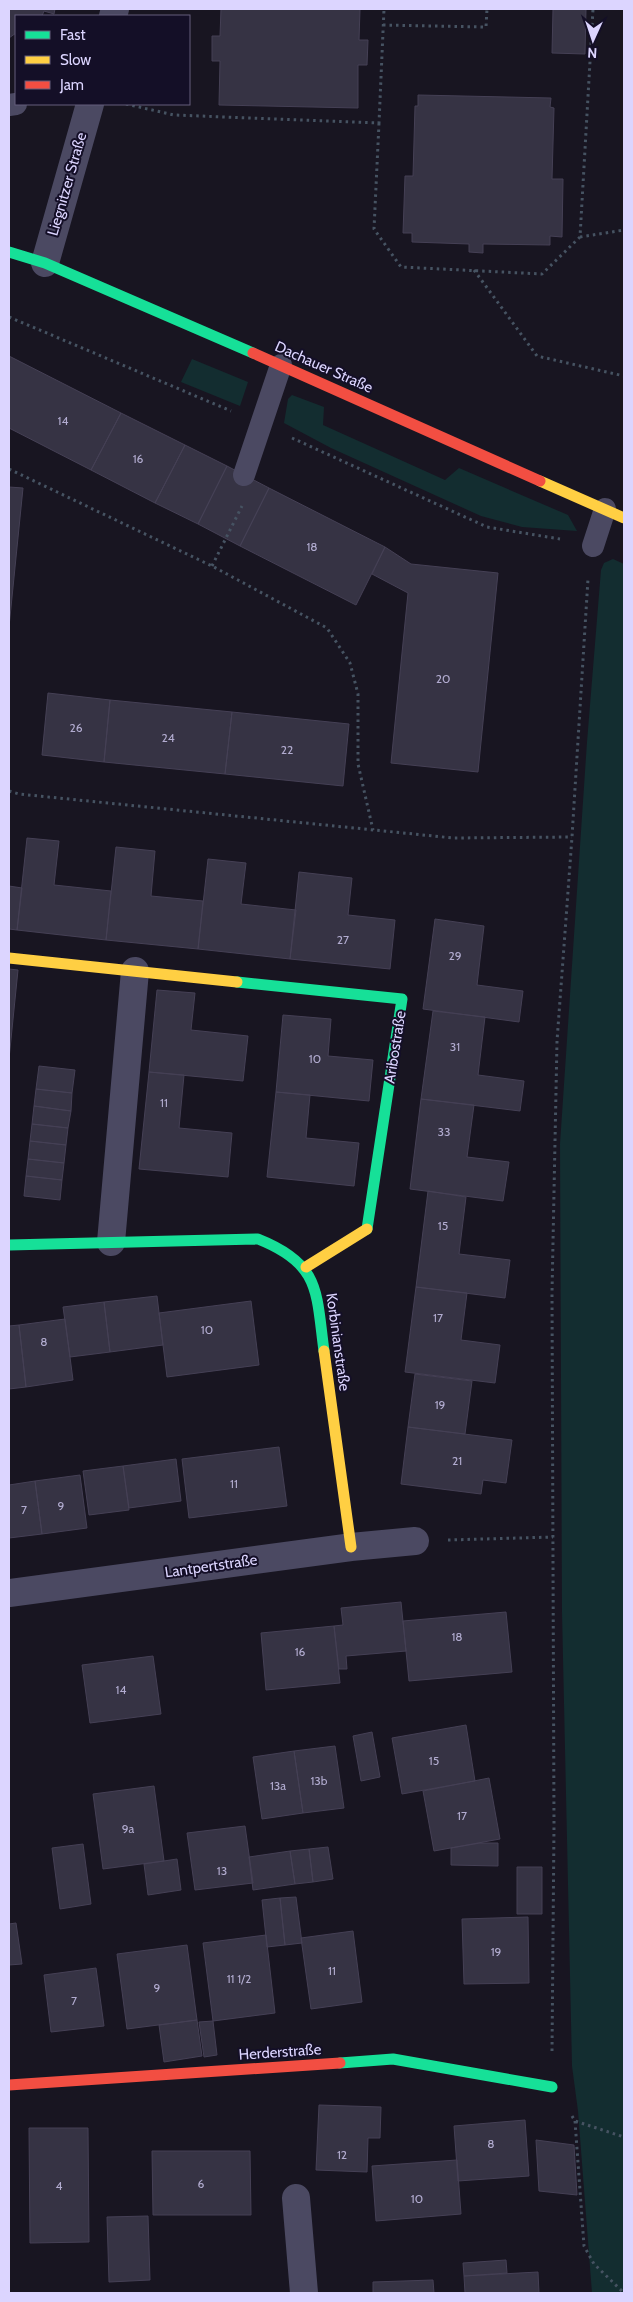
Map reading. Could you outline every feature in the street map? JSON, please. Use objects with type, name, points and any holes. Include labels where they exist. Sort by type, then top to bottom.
[{"type":"street","name":"Liegnitzer Straße","points":[[45,264],[90,105]]},
{"type":"street","name":"Dachauer Straße","points":[[9,252],[45,264],[281,365],[615,513]]},
{"type":"street","name":"Aribostraße","points":[[9,958],[402,998],[367,1230],[306,1267]]},
{"type":"street","points":[[111,1242],[135,971]]},
{"type":"street","points":[[9,1245],[258,1239],[283,1249],[306,1267]]},
{"type":"street","name":"Korbinianstraße","points":[[306,1267],[315,1288],[351,1547]]},
{"type":"street","name":"Lantpertstraße","points":[[9,1593],[351,1547],[415,1541]]},
{"type":"street","name":"Herderstraße","points":[[9,2085],[393,2059],[552,2087]]},
{"type":"street","points":[[296,2198],[304,2293]]},
{"type":"lane","points":[[244,475],[281,365]]},
{"type":"lane","points":[[594,546],[615,513]]},
{"type":"path","points":[[384,9],[374,229],[401,266],[542,274],[580,237],[624,230]]},
{"type":"path","points":[[383,25],[486,27],[487,9]]},
{"type":"path","points":[[580,237],[593,9]]},
{"type":"path","points":[[130,105],[174,115],[379,123]]},
{"type":"path","points":[[474,270],[537,356],[624,376]]},
{"type":"path","points":[[9,469],[212,566],[327,628],[350,663],[358,694],[358,764],[373,830]]},
{"type":"path","points":[[212,566],[226,538]]},
{"type":"path","points":[[594,546],[588,575],[557,1041],[552,1293],[552,2087],[575,2121],[584,2246],[594,2264],[624,2293]]},
{"type":"path","points":[[9,791],[19,794],[453,838],[572,837]]},
{"type":"path","points":[[415,1541],[553,1537]]},
{"type":"path","points":[[575,2121],[624,2137]]},
{"type":"green space","points":[[192,359],[248,382],[240,406],[181,382]]},
{"type":"green space","points":[[292,395],[324,407],[323,425],[445,480],[459,468],[568,515],[577,531],[522,527],[481,516],[331,448],[284,423],[288,399]]},
{"type":"green space","points":[[613,559],[624,564],[624,2293],[592,2293],[578,2111],[572,2066],[562,1612],[560,1144],[587,742],[601,570],[604,563]]},
{"type":"building","points":[[9,9],[55,9],[54,14],[44,11],[42,15],[15,15],[15,34],[9,38]]},
{"type":"building","points":[[221,9],[360,9],[359,40],[368,40],[367,65],[358,65],[358,108],[219,105],[220,61],[212,61],[212,36],[220,36]]},
{"type":"building","points":[[553,9],[586,9],[585,54],[552,53]]},
{"type":"building","points":[[418,95],[551,98],[550,107],[554,108],[552,179],[563,179],[562,237],[550,236],[550,245],[483,244],[483,253],[469,252],[469,244],[412,242],[412,233],[403,233],[405,176],[413,176],[415,106],[418,106]]},
{"type":"building","points":[[9,356],[121,413],[91,470],[9,428]]},
{"type":"building","points":[[121,413],[185,445],[155,503],[91,470]]},
{"type":"building","points":[[185,445],[227,466],[198,524],[155,503]]},
{"type":"building","points":[[227,466],[269,488],[240,546],[198,524]]},
{"type":"building","points":[[9,487],[23,488],[9,627]]},
{"type":"building","points":[[269,488],[385,547],[356,605],[240,546]]},
{"type":"building","points":[[385,547],[411,564],[498,573],[478,772],[391,763],[408,593],[372,574]]},
{"type":"building","points":[[48,693],[110,700],[104,762],[42,755]]},
{"type":"building","points":[[110,700],[232,712],[225,774],[104,762]]},
{"type":"building","points":[[232,712],[349,724],[343,786],[225,774]]},
{"type":"building","points":[[27,838],[59,841],[54,885],[111,891],[106,940],[17,930]]},
{"type":"building","points":[[116,847],[155,851],[151,896],[203,901],[198,949],[106,940]]},
{"type":"building","points":[[208,859],[246,863],[241,904],[296,910],[290,959],[198,949]]},
{"type":"building","points":[[299,872],[352,878],[348,915],[395,920],[390,969],[290,959]]},
{"type":"building","points":[[9,886],[22,888],[17,930],[9,929]]},
{"type":"building","points":[[435,919],[484,926],[477,985],[523,991],[519,1022],[423,1009]]},
{"type":"building","points":[[9,969],[18,970],[9,1059]]},
{"type":"building","points":[[157,990],[195,993],[191,1030],[248,1036],[243,1081],[149,1072]]},
{"type":"building","points":[[433,1011],[485,1017],[478,1075],[524,1081],[520,1111],[421,1099]]},
{"type":"building","points":[[283,1015],[331,1019],[328,1056],[373,1060],[369,1101],[276,1092]]},
{"type":"building","points":[[39,1066],[75,1070],[72,1093],[36,1089]]},
{"type":"building","points":[[149,1072],[184,1075],[179,1128],[232,1133],[228,1177],[139,1169]]},
{"type":"building","points":[[36,1089],[72,1093],[71,1111],[34,1106]]},
{"type":"building","points":[[276,1092],[310,1095],[306,1138],[359,1143],[354,1186],[267,1177]]},
{"type":"building","points":[[421,1099],[474,1105],[467,1157],[509,1162],[503,1201],[410,1189]]},
{"type":"building","points":[[34,1106],[71,1111],[68,1128],[32,1124]]},
{"type":"building","points":[[32,1124],[68,1128],[66,1145],[30,1141]]},
{"type":"building","points":[[30,1141],[66,1145],[64,1163],[28,1159]]},
{"type":"building","points":[[28,1159],[64,1163],[62,1180],[26,1176]]},
{"type":"building","points":[[26,1176],[62,1180],[60,1200],[24,1196]]},
{"type":"building","points":[[428,1191],[466,1197],[459,1254],[510,1260],[505,1298],[416,1287]]},
{"type":"building","points":[[416,1287],[467,1293],[461,1340],[500,1345],[495,1383],[405,1372]]},
{"type":"building","points":[[157,1296],[163,1345],[110,1352],[104,1302]]},
{"type":"building","points":[[251,1301],[259,1365],[167,1377],[159,1313]]},
{"type":"building","points":[[104,1302],[110,1352],[70,1357],[63,1307]]},
{"type":"building","points":[[65,1319],[73,1380],[26,1387],[19,1325]]},
{"type":"building","points":[[19,1325],[26,1387],[9,1389],[9,1326]]},
{"type":"building","points":[[415,1374],[472,1381],[465,1434],[408,1427]]},
{"type":"building","points":[[408,1427],[512,1440],[506,1483],[483,1480],[481,1494],[401,1484]]},
{"type":"building","points":[[279,1447],[287,1506],[189,1518],[182,1459]]},
{"type":"building","points":[[176,1459],[181,1501],[129,1508],[123,1466]]},
{"type":"building","points":[[123,1466],[129,1510],[89,1515],[83,1471]]},
{"type":"building","points":[[80,1475],[87,1528],[42,1534],[35,1481]]},
{"type":"building","points":[[35,1481],[42,1534],[9,1538],[9,1485]]},
{"type":"building","points":[[401,1602],[406,1651],[346,1656],[347,1669],[339,1669],[334,1626],[343,1625],[341,1608]]},
{"type":"building","points":[[506,1612],[512,1672],[409,1681],[403,1621]]},
{"type":"building","points":[[334,1626],[340,1683],[266,1690],[261,1633]]},
{"type":"building","points":[[153,1656],[161,1714],[90,1723],[82,1665]]},
{"type":"building","points":[[466,1725],[475,1781],[402,1794],[392,1738]]},
{"type":"building","points":[[372,1732],[380,1777],[361,1781],[353,1736]]},
{"type":"building","points":[[335,1746],[344,1808],[303,1813],[294,1751]]},
{"type":"building","points":[[294,1751],[303,1813],[262,1819],[253,1757]]},
{"type":"building","points":[[489,1778],[500,1839],[434,1851],[423,1791]]},
{"type":"building","points":[[154,1786],[164,1861],[103,1869],[93,1794]]},
{"type":"building","points":[[245,1826],[253,1883],[195,1890],[187,1833]]},
{"type":"building","points":[[480,1843],[498,1843],[498,1866],[451,1865],[451,1848]]},
{"type":"building","points":[[83,1844],[91,1904],[60,1909],[52,1848]]},
{"type":"building","points":[[328,1847],[333,1879],[313,1882],[309,1849]]},
{"type":"building","points":[[309,1849],[313,1882],[295,1884],[290,1851]]},
{"type":"building","points":[[290,1851],[295,1884],[253,1890],[249,1857]]},
{"type":"building","points":[[177,1859],[181,1890],[148,1895],[144,1864]]},
{"type":"building","points":[[517,1867],[542,1867],[542,1914],[517,1914]]},
{"type":"building","points":[[296,1897],[302,1943],[285,1945],[280,1898]]},
{"type":"building","points":[[280,1898],[285,1945],[267,1947],[262,1900]]},
{"type":"building","points":[[528,1917],[529,1983],[464,1984],[462,1919]]},
{"type":"building","points":[[16,1923],[22,1964],[9,1965],[9,1924]]},
{"type":"building","points":[[353,1931],[362,2002],[311,2009],[301,1938]]},
{"type":"building","points":[[266,1935],[275,2013],[213,2021],[203,1943]]},
{"type":"building","points":[[187,1945],[197,2020],[127,2029],[117,1954]]},
{"type":"building","points":[[96,1968],[104,2026],[51,2032],[44,1975]]},
{"type":"building","points":[[197,2020],[202,2056],[164,2062],[159,2025]]},
{"type":"building","points":[[213,2021],[217,2055],[204,2057],[199,2022]]},
{"type":"building","points":[[319,2105],[381,2107],[380,2138],[368,2138],[367,2172],[316,2170]]},
{"type":"building","points":[[525,2120],[529,2176],[458,2181],[454,2126]]},
{"type":"building","points":[[29,2128],[88,2128],[89,2242],[30,2243]]},
{"type":"building","points":[[536,2140],[574,2145],[577,2195],[539,2191]]},
{"type":"building","points":[[152,2151],[250,2151],[251,2215],[153,2215]]},
{"type":"building","points":[[457,2160],[461,2214],[376,2221],[372,2166]]},
{"type":"building","points":[[148,2216],[150,2280],[109,2282],[107,2217]]},
{"type":"building","points":[[506,2260],[507,2273],[464,2276],[463,2263]]},
{"type":"building","points":[[538,2272],[539,2293],[465,2293],[464,2276]]},
{"type":"building","points":[[433,2280],[434,2293],[373,2293],[373,2282]]},
{"type":"traffic: fast","points":[[9,252],[45,263],[253,353]]},
{"type":"traffic: fast","points":[[237,982],[402,999],[367,1229]]},
{"type":"traffic: fast","points":[[9,1245],[258,1239],[294,1259],[312,1282],[319,1312],[324,1351]]},
{"type":"traffic: fast","points":[[340,2063],[393,2059],[552,2087]]},
{"type":"traffic: slow","points":[[540,481],[624,518]]},
{"type":"traffic: slow","points":[[9,958],[237,982]]},
{"type":"traffic: slow","points":[[306,1267],[367,1229]]},
{"type":"traffic: slow","points":[[324,1351],[351,1547]]},
{"type":"traffic: jam","points":[[253,353],[540,481]]},
{"type":"traffic: jam","points":[[9,2085],[340,2063]]}]
